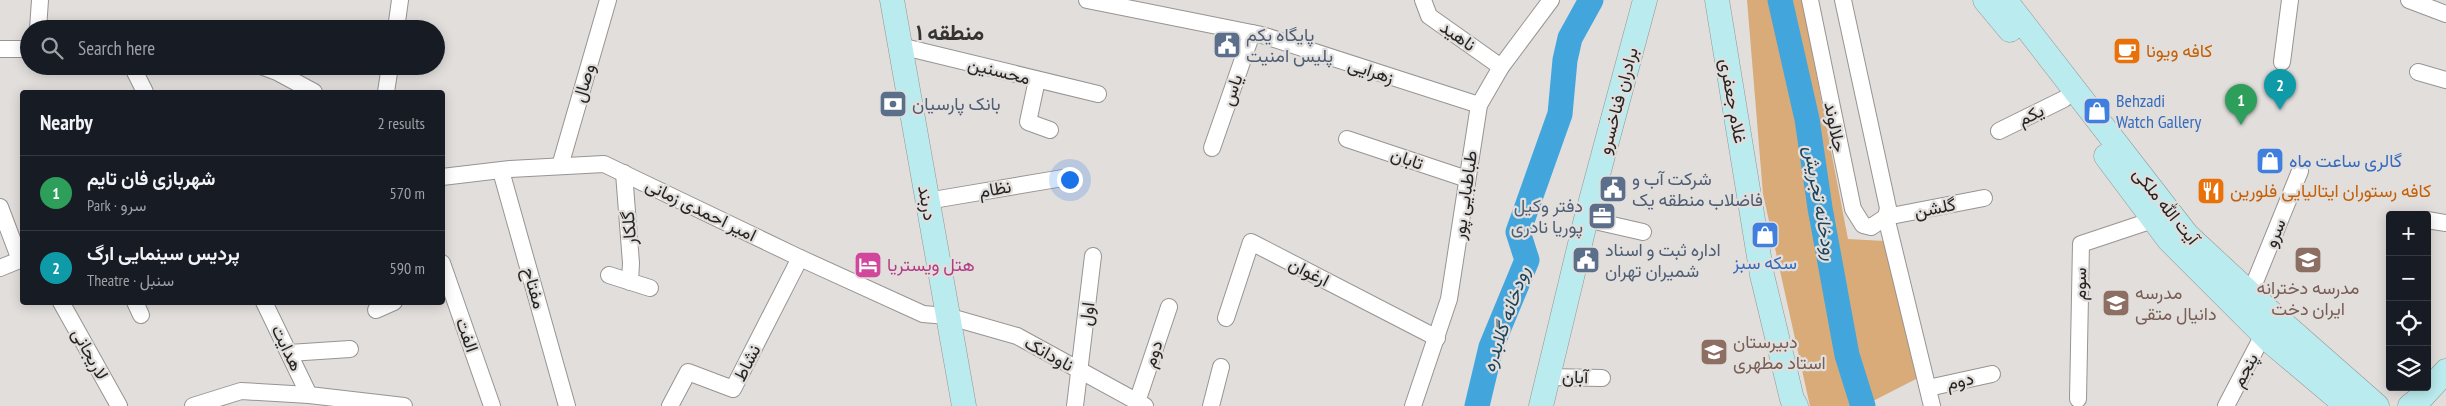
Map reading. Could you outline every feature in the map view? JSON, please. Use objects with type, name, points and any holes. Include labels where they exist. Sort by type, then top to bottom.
[{"type":"main road","name":"دربند","points":[[892,0],[964,406]]},
{"type":"main road","name":"برادران فناخسرو","points":[[1540,406],[1586,220],[1645,0]]},
{"type":"main road","name":"آیت الله ملکی","points":[[1985,0],[2064,99],[2169,240],[2264,335],[2347,406]]},
{"type":"main road","name":"آیت الله ملکی","points":[[2005,0],[2187,235],[2250,294],[2378,406]]},
{"type":"main road","name":"غلام جعفری","points":[[1716,2],[1762,275],[1791,404]]},
{"type":"main road","points":[[2410,406],[2423,396],[2446,371]]},
{"type":"main road","points":[[2428,406],[2446,388]]},
{"type":"street","points":[[39,20],[40,0]]},
{"type":"street","points":[[397,20],[400,0]]},
{"type":"street","name":"وصال","points":[[560,166],[608,0]]},
{"type":"street","name":"زهرایی","points":[[1087,0],[1252,33],[1479,105]]},
{"type":"street","name":"ناهید","points":[[1423,0],[1429,16],[1501,67]]},
{"type":"street","name":"طباطبایی پور","points":[[1413,406],[1437,338],[1456,262],[1479,105],[1501,67],[1551,0]]},
{"type":"street","name":"جلالوند","points":[[1810,0],[1852,209],[1863,225],[1871,227],[1880,224],[1886,217]]},
{"type":"street","name":"جلالوند","points":[[1843,0],[1888,208],[1886,217],[1932,406]]},
{"type":"street","points":[[2282,62],[2290,0]]},
{"type":"street","points":[[2409,0],[2446,14]]},
{"type":"street","name":"یاس","points":[[1212,148],[1252,33]]},
{"type":"street","name":"محسنین","points":[[900,46],[1098,94]]},
{"type":"street","points":[[0,49],[20,49]]},
{"type":"street","points":[[2418,72],[2446,80]]},
{"type":"street","points":[[136,75],[144,90]]},
{"type":"street","points":[[283,75],[310,90]]},
{"type":"street","points":[[386,90],[389,75]]},
{"type":"street","points":[[1037,80],[1028,122],[1050,130]]},
{"type":"street","name":"یکم","points":[[1999,131],[2064,99]]},
{"type":"street","name":"تابان","points":[[1347,139],[1467,179]]},
{"type":"street","name":"امیر احمدی زمانی","points":[[445,177],[560,166],[604,164],[800,258],[923,314],[947,316]]},
{"type":"street","name":"مفتاح","points":[[500,171],[567,406]]},
{"type":"street","name":"سرو","points":[[2250,294],[2300,171]]},
{"type":"street","name":"گلکار","points":[[624,174],[631,263],[630,282]]},
{"type":"street","name":"نظام","points":[[927,201],[1063,178]]},
{"type":"street","name":"گلشن","points":[[1886,217],[1984,198]]},
{"type":"street","points":[[0,207],[20,257]]},
{"type":"street","points":[[1586,220],[1643,232]]},
{"type":"street","name":"سوم","points":[[2078,399],[2081,244],[2153,220]]},
{"type":"street","points":[[2431,221],[2446,224]]},
{"type":"street","name":"ارغوان","points":[[1226,318],[1251,242],[1437,338]]},
{"type":"street","name":"اول","points":[[1075,406],[1093,256]]},
{"type":"street","name":"نشاط","points":[[670,406],[688,372],[733,390],[800,258]]},
{"type":"street","points":[[0,268],[20,260]]},
{"type":"street","points":[[608,275],[650,288]]},
{"type":"street","name":"الفت","points":[[445,281],[492,406]]},
{"type":"street","name":"لاریجانی","points":[[63,305],[119,406]]},
{"type":"street","name":"هدایت","points":[[265,305],[309,395]]},
{"type":"street","points":[[376,310],[387,305]]},
{"type":"street","name":"دوم","points":[[1141,404],[1169,307]]},
{"type":"street","name":"ناودانک","points":[[947,316],[1017,336],[1141,404]]},
{"type":"street","name":"پنجم","points":[[2226,406],[2264,335]]},
{"type":"street","points":[[289,353],[350,349]]},
{"type":"street","points":[[1210,406],[1221,367]]},
{"type":"street","name":"دوم","points":[[1928,388],[1992,374]]},
{"type":"street","name":"آبان","points":[[1548,377],[1602,378]]},
{"type":"street","points":[[193,406],[241,391],[309,395],[404,406]]},
{"type":"shaded area","points":[[1747,0],[1773,0],[1803,129],[1818,229],[1855,406],[1810,406],[1763,194]]},
{"type":"shaded area","points":[[1787,0],[1802,0],[1848,239],[1885,241],[1918,378],[1871,402],[1856,359]]},
{"type":"waterway","name":"رودخانه گلابدره","points":[[1477,406],[1491,347],[1527,260],[1518,232],[1560,114],[1565,60],[1570,38],[1591,0]]},
{"type":"waterway","name":"رودخانه تجریش","points":[[1780,0],[1807,119],[1820,208],[1847,355],[1863,406]]},
{"type":"place","name":"پایگاه یکم پلیس امنیت","points":[[1227,45]]},
{"type":"place","name":"کافه ویونا","points":[[2127,51]]},
{"type":"place","name":"بانک پارسیان","points":[[893,104]]},
{"type":"place","name":"پردیس سینمایی ارگ","points":[[2280,110]]},
{"type":"place","name":"Behzadi Watch Gallery","points":[[2097,111]]},
{"type":"place","name":"شهربازی فان تایم","points":[[2241,125]]},
{"type":"place","name":"گالری ساعت ماه","points":[[2270,161]]},
{"type":"place","name":"شرکت آب و فاضلاب منطقه یک","points":[[1613,189]]},
{"type":"place","name":"کافه رستوران ایتالیایی فلورین","points":[[2211,191]]},
{"type":"place","name":"دفتر وکیل پوریا نادری","points":[[1602,216]]},
{"type":"place","name":"سکه سبز","points":[[1765,235]]},
{"type":"place","name":"اداره ثبت و اسناد شمیران تهران","points":[[1586,260]]},
{"type":"place","name":"مدرسه دخترانه ایران دخت","points":[[2308,260]]},
{"type":"place","name":"هتل ویستریا","points":[[868,265]]},
{"type":"place","name":"مدرسه دانیال متقی","points":[[2116,303]]},
{"type":"place","name":"دبیرستان استاد مطهری","points":[[1714,352]]},
{"type":"district","name":"منطقه ۱","points":[[950,32]]}]
